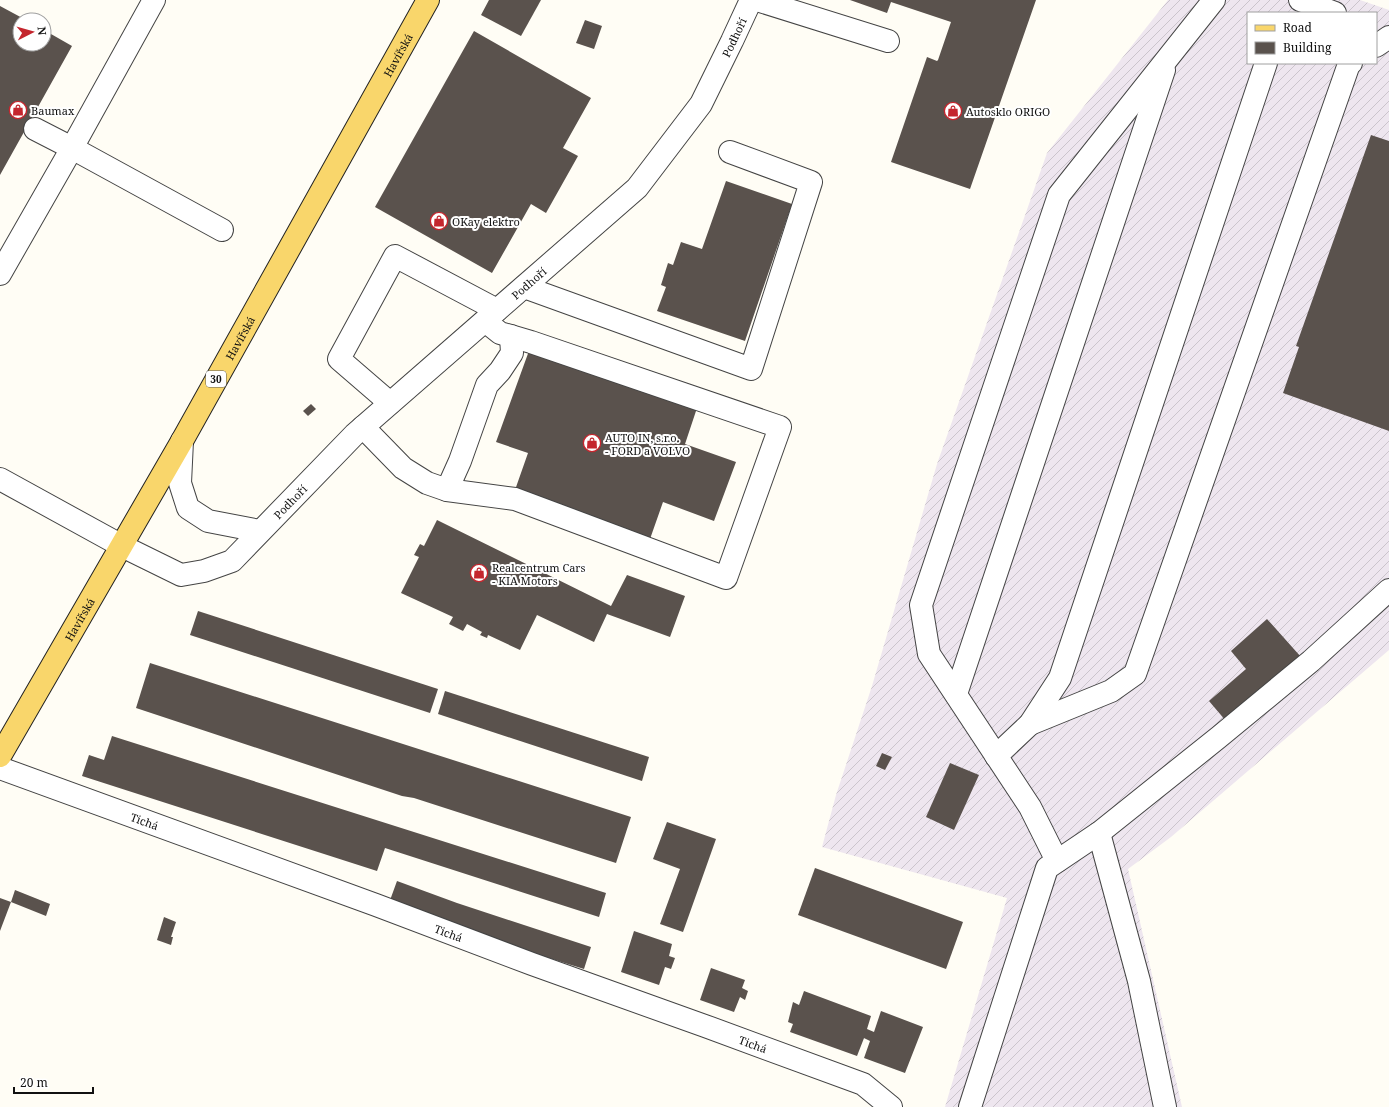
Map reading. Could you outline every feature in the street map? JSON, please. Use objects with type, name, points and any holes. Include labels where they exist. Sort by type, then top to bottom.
[{"type":"main road","name":"Havířská","points":[[0,756],[182,441],[428,0]]},
{"type":"street","points":[[0,274],[154,0]]},
{"type":"street","name":"Podhoří","points":[[0,480],[122,546],[180,575],[204,571],[232,561],[363,427],[637,188],[701,104],[751,0]]},
{"type":"street","points":[[757,0],[888,41]]},
{"type":"street","points":[[1058,861],[1030,807],[929,654],[921,605],[1059,195],[1214,0]]},
{"type":"street","points":[[1300,5],[1331,12]]},
{"type":"street","points":[[1377,28],[1389,33]]},
{"type":"street","points":[[1377,45],[1389,37]]},
{"type":"street","points":[[956,694],[1169,56]]},
{"type":"street","points":[[996,756],[1030,724],[1060,678],[1266,64]]},
{"type":"street","points":[[1030,724],[1111,691],[1135,674],[1350,64]]},
{"type":"street","points":[[35,129],[222,230]]},
{"type":"street","points":[[524,287],[751,369],[811,182],[730,152]]},
{"type":"street","points":[[363,427],[403,468],[427,483],[447,490],[515,499],[726,578],[780,427],[500,333],[491,316],[395,256],[339,359],[390,403]]},
{"type":"street","points":[[447,490],[460,461],[487,385],[500,371],[512,353],[511,336]]},
{"type":"street","points":[[182,441],[180,483],[188,508],[208,521],[260,531]]},
{"type":"street","points":[[977,1102],[1047,868],[1099,833],[1219,737],[1312,661],[1389,590]]},
{"type":"street","name":"Tichá","points":[[0,768],[863,1084],[891,1107]]},
{"type":"street","points":[[1099,833],[1139,981],[1166,1107]]},
{"type":"shaded area","points":[[1168,0],[1360,0],[1389,10],[1389,650],[1171,837],[1128,869],[1182,1107],[945,1107],[1007,898],[822,847],[836,795],[872,686],[937,464],[1047,153]]},
{"type":"building","points":[[489,0],[541,0],[521,36],[481,15]]},
{"type":"building","name":"Autosklo ORIGO","points":[[850,0],[1036,0],[970,189],[891,162],[927,57],[937,61],[938,60],[951,22],[891,2],[887,13]]},
{"type":"building","name":"Baumax","points":[[0,6],[12,12],[12,52],[52,52],[52,35],[72,46],[0,175]]},
{"type":"building","points":[[585,20],[602,26],[594,49],[576,43]]},
{"type":"building","points":[[474,31],[591,98],[563,148],[578,156],[546,213],[531,204],[492,273],[375,207]]},
{"type":"building","points":[[1371,135],[1389,141],[1389,431],[1283,393],[1299,347],[1296,346]]},
{"type":"building","points":[[726,181],[792,204],[745,341],[657,311],[666,287],[661,285],[668,263],[673,265],[681,242],[702,249]]},
{"type":"building","name":"AUTO IN, s.r.o. - FORD a VOLVO","points":[[530,348],[697,408],[685,444],[736,462],[714,521],[663,502],[650,539],[515,490],[528,453],[496,442]]},
{"type":"building","points":[[311,404],[316,409],[308,416],[303,411]]},
{"type":"building","name":"Realcentrum Cars - KIA Motors","points":[[437,520],[611,606],[627,575],[685,596],[670,637],[607,614],[594,642],[537,615],[520,650],[488,635],[487,638],[480,635],[482,632],[467,624],[463,631],[449,624],[453,617],[401,593],[419,557],[414,555],[420,544],[424,546]]},
{"type":"building","points":[[198,611],[438,689],[430,713],[190,635]]},
{"type":"building","points":[[1267,619],[1301,657],[1226,721],[1209,701],[1246,669],[1231,651]]},
{"type":"building","points":[[150,663],[631,817],[616,863],[414,798],[402,796],[136,708]]},
{"type":"building","points":[[445,691],[649,757],[642,781],[438,714]]},
{"type":"building","points":[[112,736],[606,893],[599,917],[385,848],[377,871],[82,776],[89,755],[104,760]]},
{"type":"building","points":[[882,753],[892,757],[885,770],[876,766]]},
{"type":"building","points":[[950,763],[979,775],[954,830],[926,817]]},
{"type":"building","points":[[667,822],[716,839],[683,932],[660,924],[680,869],[653,859]]},
{"type":"building","points":[[815,868],[963,922],[946,969],[798,915]]},
{"type":"building","points":[[397,881],[457,903],[591,947],[584,969],[520,949],[389,903]]},
{"type":"building","points":[[15,890],[50,904],[46,916],[11,902]]},
{"type":"building","points":[[0,898],[11,902],[0,931]]},
{"type":"building","points":[[164,917],[176,922],[171,937],[173,937],[171,945],[157,940]]},
{"type":"building","points":[[634,931],[672,944],[669,956],[675,958],[671,969],[665,967],[659,985],[621,972]]},
{"type":"building","points":[[711,968],[745,980],[742,988],[748,991],[745,1000],[740,997],[734,1012],[700,1000]]},
{"type":"building","points":[[804,991],[871,1016],[867,1029],[874,1032],[881,1011],[923,1027],[905,1073],[864,1058],[870,1041],[864,1038],[857,1056],[790,1032],[793,1024],[788,1022],[793,1002],[799,1005]]},
{"type":"place","name":"Baumax","points":[[18,110]]},
{"type":"place","name":"Autosklo ORIGO","points":[[953,111]]},
{"type":"place","name":"OKay elektro","points":[[439,221]]},
{"type":"place","name":"AUTO IN, s.r.o. - FORD a VOLVO","points":[[592,443]]},
{"type":"place","name":"Realcentrum Cars - KIA Motors","points":[[479,573]]}]
